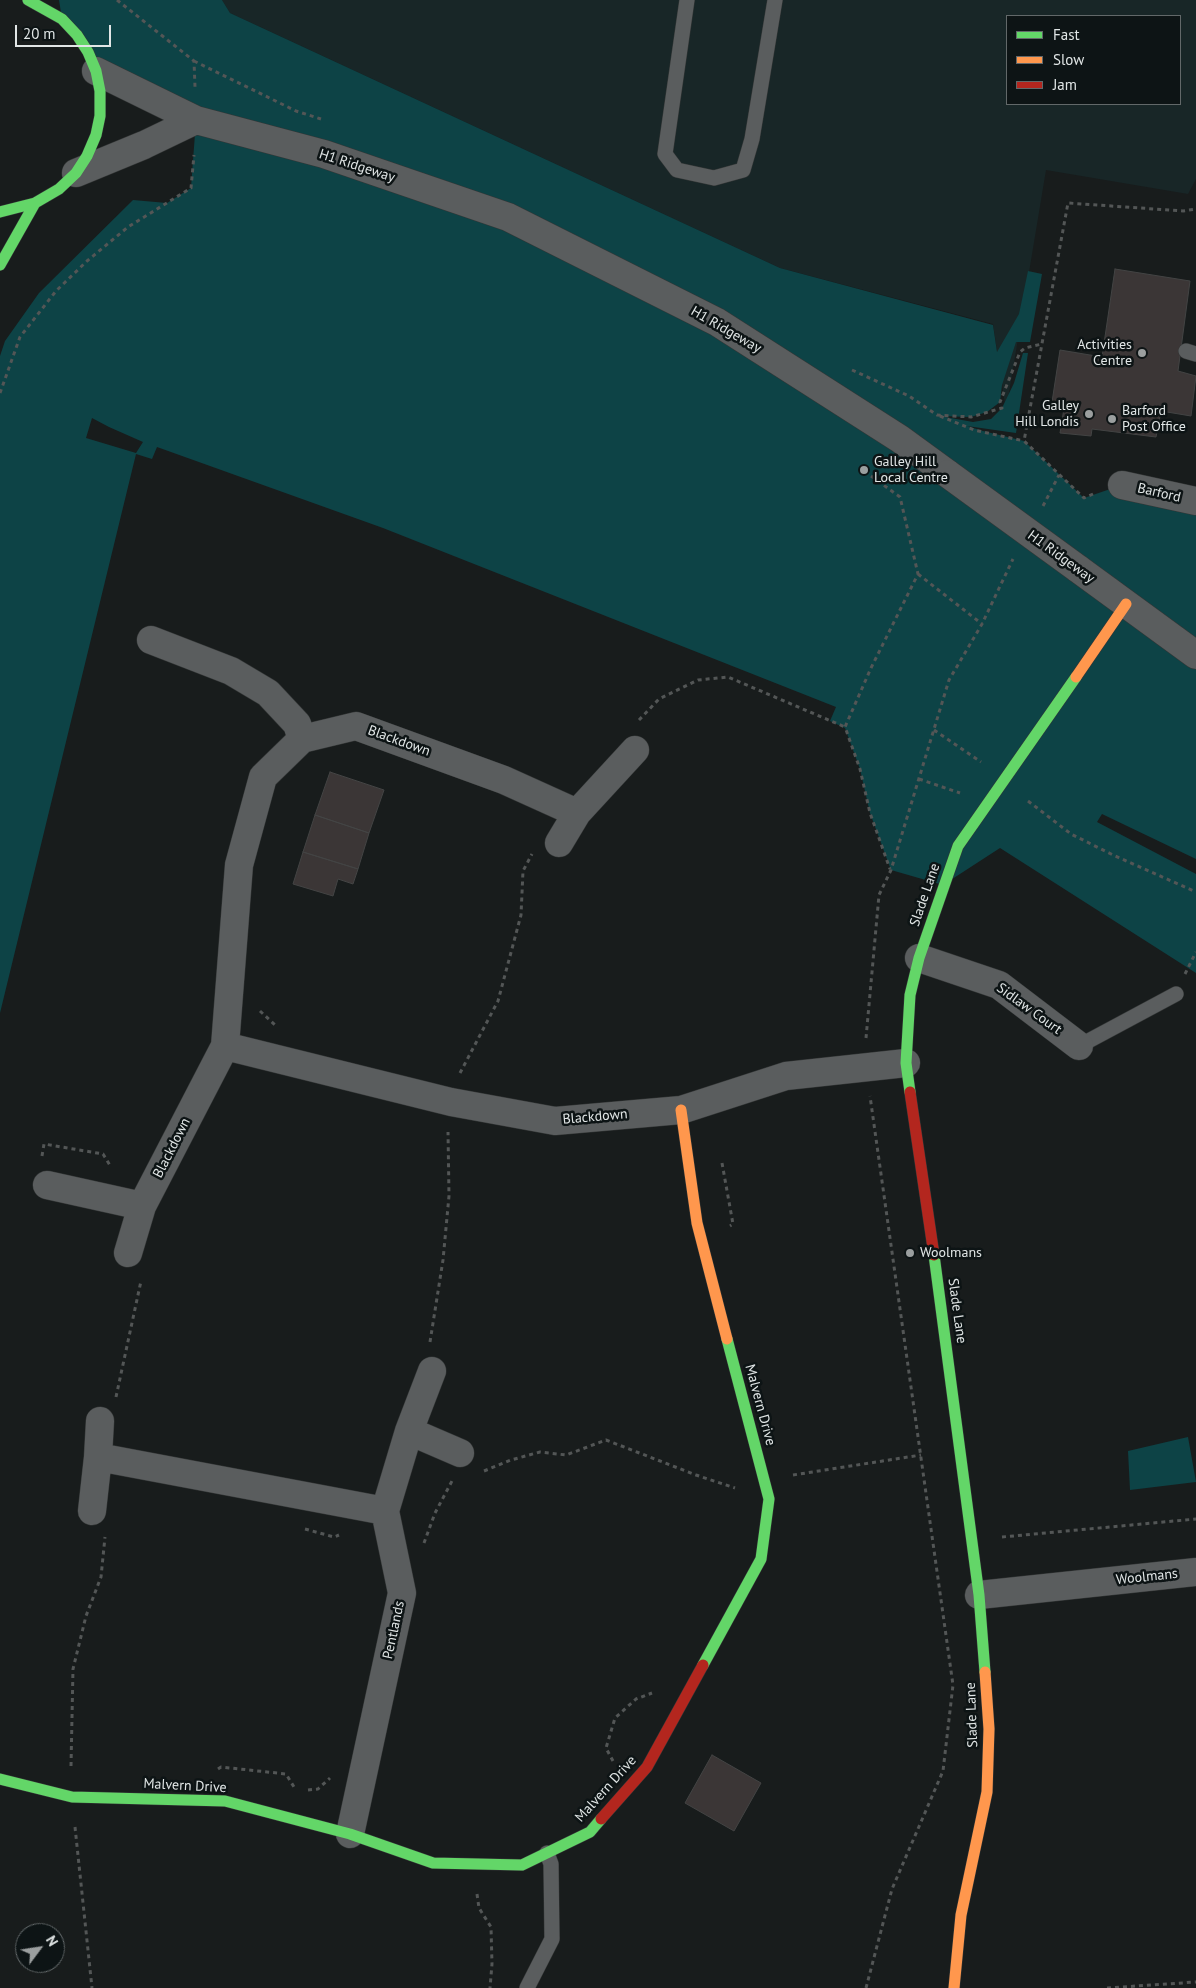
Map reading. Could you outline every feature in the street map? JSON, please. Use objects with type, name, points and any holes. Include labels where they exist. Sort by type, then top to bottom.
[{"type":"street","points":[[0,212],[16,210],[35,203],[59,189],[76,173],[87,156],[99,122],[100,91],[96,71],[88,52],[77,35],[62,19],[28,0]]},
{"type":"street","points":[[59,0],[62,19]]},
{"type":"street","name":"H1 Ridgeway","points":[[96,71],[196,120],[324,154],[508,216],[717,322],[900,439],[1196,655]]},
{"type":"street","points":[[76,173],[144,146],[196,120]]},
{"type":"street","points":[[0,265],[35,203]]},
{"type":"street","name":"Barford","points":[[1122,485],[1196,501]]},
{"type":"street","name":"Slade Lane","points":[[954,1988],[961,1915],[987,1792],[989,1729],[979,1595],[925,1188],[906,1063],[910,995],[919,958],[958,846],[1005,781],[1126,604]]},
{"type":"street","points":[[151,640],[231,671],[268,693],[297,724],[302,739]]},
{"type":"street","name":"Blackdown","points":[[128,1253],[142,1206],[225,1046],[239,865],[263,777],[302,739],[356,726],[504,780],[577,813]]},
{"type":"street","points":[[559,843],[577,813],[634,738]]},
{"type":"street","name":"Sidlaw Court","points":[[919,958],[999,985],[1079,1046]]},
{"type":"street","name":"Blackdown","points":[[225,1046],[451,1102],[555,1121],[681,1110],[786,1076],[906,1063]]},
{"type":"street","name":"Malvern Drive","points":[[0,1779],[72,1796],[225,1801],[350,1834],[433,1863],[522,1865],[590,1832],[647,1767],[761,1560],[769,1499],[697,1223],[681,1110]]},
{"type":"street","points":[[47,1185],[142,1206]]},
{"type":"street","name":"Pentlands","points":[[350,1834],[402,1593],[385,1511],[409,1431],[432,1371]]},
{"type":"street","points":[[99,1521],[98,1457],[100,1421]]},
{"type":"street","points":[[409,1431],[460,1453]]},
{"type":"street","points":[[98,1457],[385,1511]]},
{"type":"street","name":"Woolmans","points":[[979,1595],[1196,1572]]},
{"type":"lane","points":[[687,0],[665,154],[677,170],[714,178],[743,170],[752,139],[775,0]]},
{"type":"lane","points":[[1079,1046],[1176,994]]},
{"type":"lane","points":[[527,1988],[552,1939],[551,1864],[547,1853]]},
{"type":"path","points":[[0,393],[20,337],[56,291],[87,261],[128,227],[192,188],[196,120],[194,60],[117,0]]},
{"type":"path","points":[[1024,440],[1068,204],[1183,211],[1196,208]]},
{"type":"path","points":[[938,415],[971,416],[1002,408],[1000,402],[1020,352],[1026,348],[1042,344]]},
{"type":"path","points":[[910,396],[938,415],[974,430],[1024,440],[1084,498]]},
{"type":"path","points":[[870,476],[900,497],[918,574],[982,624]]},
{"type":"path","points":[[891,870],[870,813],[860,769],[845,728],[871,668],[918,574]]},
{"type":"path","points":[[634,738],[659,699],[698,680],[728,677],[845,728]]},
{"type":"path","points":[[934,730],[1005,781],[1071,834],[1196,892]]},
{"type":"path","points":[[919,778],[968,796]]},
{"type":"path","points":[[257,1008],[276,1026]]},
{"type":"path","points":[[47,1185],[40,1171],[44,1144],[103,1154],[112,1171]]},
{"type":"path","points":[[720,1155],[733,1224],[728,1227]]},
{"type":"path","points":[[116,1398],[142,1278]]},
{"type":"path","points":[[480,1471],[487,1471],[511,1460],[540,1452],[566,1455],[606,1440],[737,1489]]},
{"type":"path","points":[[787,1476],[920,1455]]},
{"type":"path","points":[[994,1531],[1002,1537],[1196,1519]]},
{"type":"path","points":[[92,1988],[72,1796],[73,1669],[86,1616],[101,1577],[99,1521]]},
{"type":"path","points":[[296,1527],[334,1537],[343,1533]]},
{"type":"path","points":[[214,1772],[221,1767],[286,1774],[296,1791]]},
{"type":"path","points":[[304,1790],[318,1789],[331,1778]]},
{"type":"path","points":[[475,1886],[479,1908],[491,1928],[492,1964],[490,1988]]},
{"type":"path","points":[[1107,1988],[1196,1982]]},
{"type":"shaded area","points":[[59,0],[222,0],[230,13],[780,268],[993,325],[997,352],[1019,314],[1028,271],[1042,274],[1030,342],[1016,342],[1002,385],[1000,402],[987,412],[971,417],[940,416],[973,422],[991,419],[1002,408],[1014,383],[1023,353],[1028,353],[1016,433],[967,426],[1024,441],[1084,498],[1122,485],[1196,501],[1196,859],[1102,814],[1097,822],[1196,874],[1196,973],[1000,848],[943,885],[891,870],[870,813],[860,769],[845,728],[830,721],[836,707],[383,528],[157,447],[152,459],[136,454],[0,1013],[0,356],[5,341],[39,293],[133,200],[167,203],[191,188],[196,120],[96,71],[62,19]],"holes":[[[92,418],[143,442],[136,453],[86,438]]]},
{"type":"shaded area","points":[[222,0],[1196,0],[1196,179],[1188,194],[1046,170],[1006,411],[993,324],[780,268],[230,13]]},
{"type":"shaded area","points":[[1188,1437],[1196,1482],[1130,1490],[1128,1451]]},
{"type":"building","name":"Activities Centre","points":[[1115,269],[1190,281],[1178,371],[1196,376],[1191,416],[1161,411],[1156,437],[1092,429],[1091,436],[1060,433],[1065,402],[1052,402],[1060,350],[1102,357]]},
{"type":"building","points":[[330,772],[384,790],[369,833],[315,815]]},
{"type":"building","points":[[315,815],[369,833],[358,869],[303,852]]},
{"type":"building","points":[[303,852],[358,869],[353,884],[338,879],[333,896],[293,884]]},
{"type":"building","points":[[712,1755],[761,1783],[734,1831],[685,1803]]},
{"type":"traffic: fast","points":[[0,212],[35,203],[59,189],[76,173],[87,156],[96,135],[100,116],[100,91],[96,71],[88,52],[77,35],[62,19],[28,0]]},
{"type":"traffic: fast","points":[[0,265],[35,203]]},
{"type":"traffic: fast","points":[[910,1092],[906,1063],[910,995],[919,958],[958,846],[1076,677]]},
{"type":"traffic: fast","points":[[934,1255],[979,1595],[985,1672]]},
{"type":"traffic: fast","points":[[703,1665],[761,1559],[769,1499],[727,1339]]},
{"type":"traffic: fast","points":[[0,1779],[72,1797],[225,1801],[350,1834],[433,1863],[522,1865],[590,1832],[601,1819]]},
{"type":"traffic: slow","points":[[1076,677],[1126,604]]},
{"type":"traffic: slow","points":[[681,1110],[697,1223],[727,1339]]},
{"type":"traffic: slow","points":[[954,1988],[961,1915],[987,1792],[989,1729],[985,1672]]},
{"type":"traffic: jam","points":[[910,1092],[934,1255]]},
{"type":"traffic: jam","points":[[601,1819],[647,1767],[703,1665]]},
{"type":"place","name":"Activities Centre","points":[[1142,353]]},
{"type":"place","name":"Galley Hill Londis","points":[[1089,414]]},
{"type":"place","name":"Barford Post Office","points":[[1112,419]]},
{"type":"place","name":"Galley Hill Local Centre","points":[[864,470]]},
{"type":"place","name":"Woolmans","points":[[910,1253]]}]
